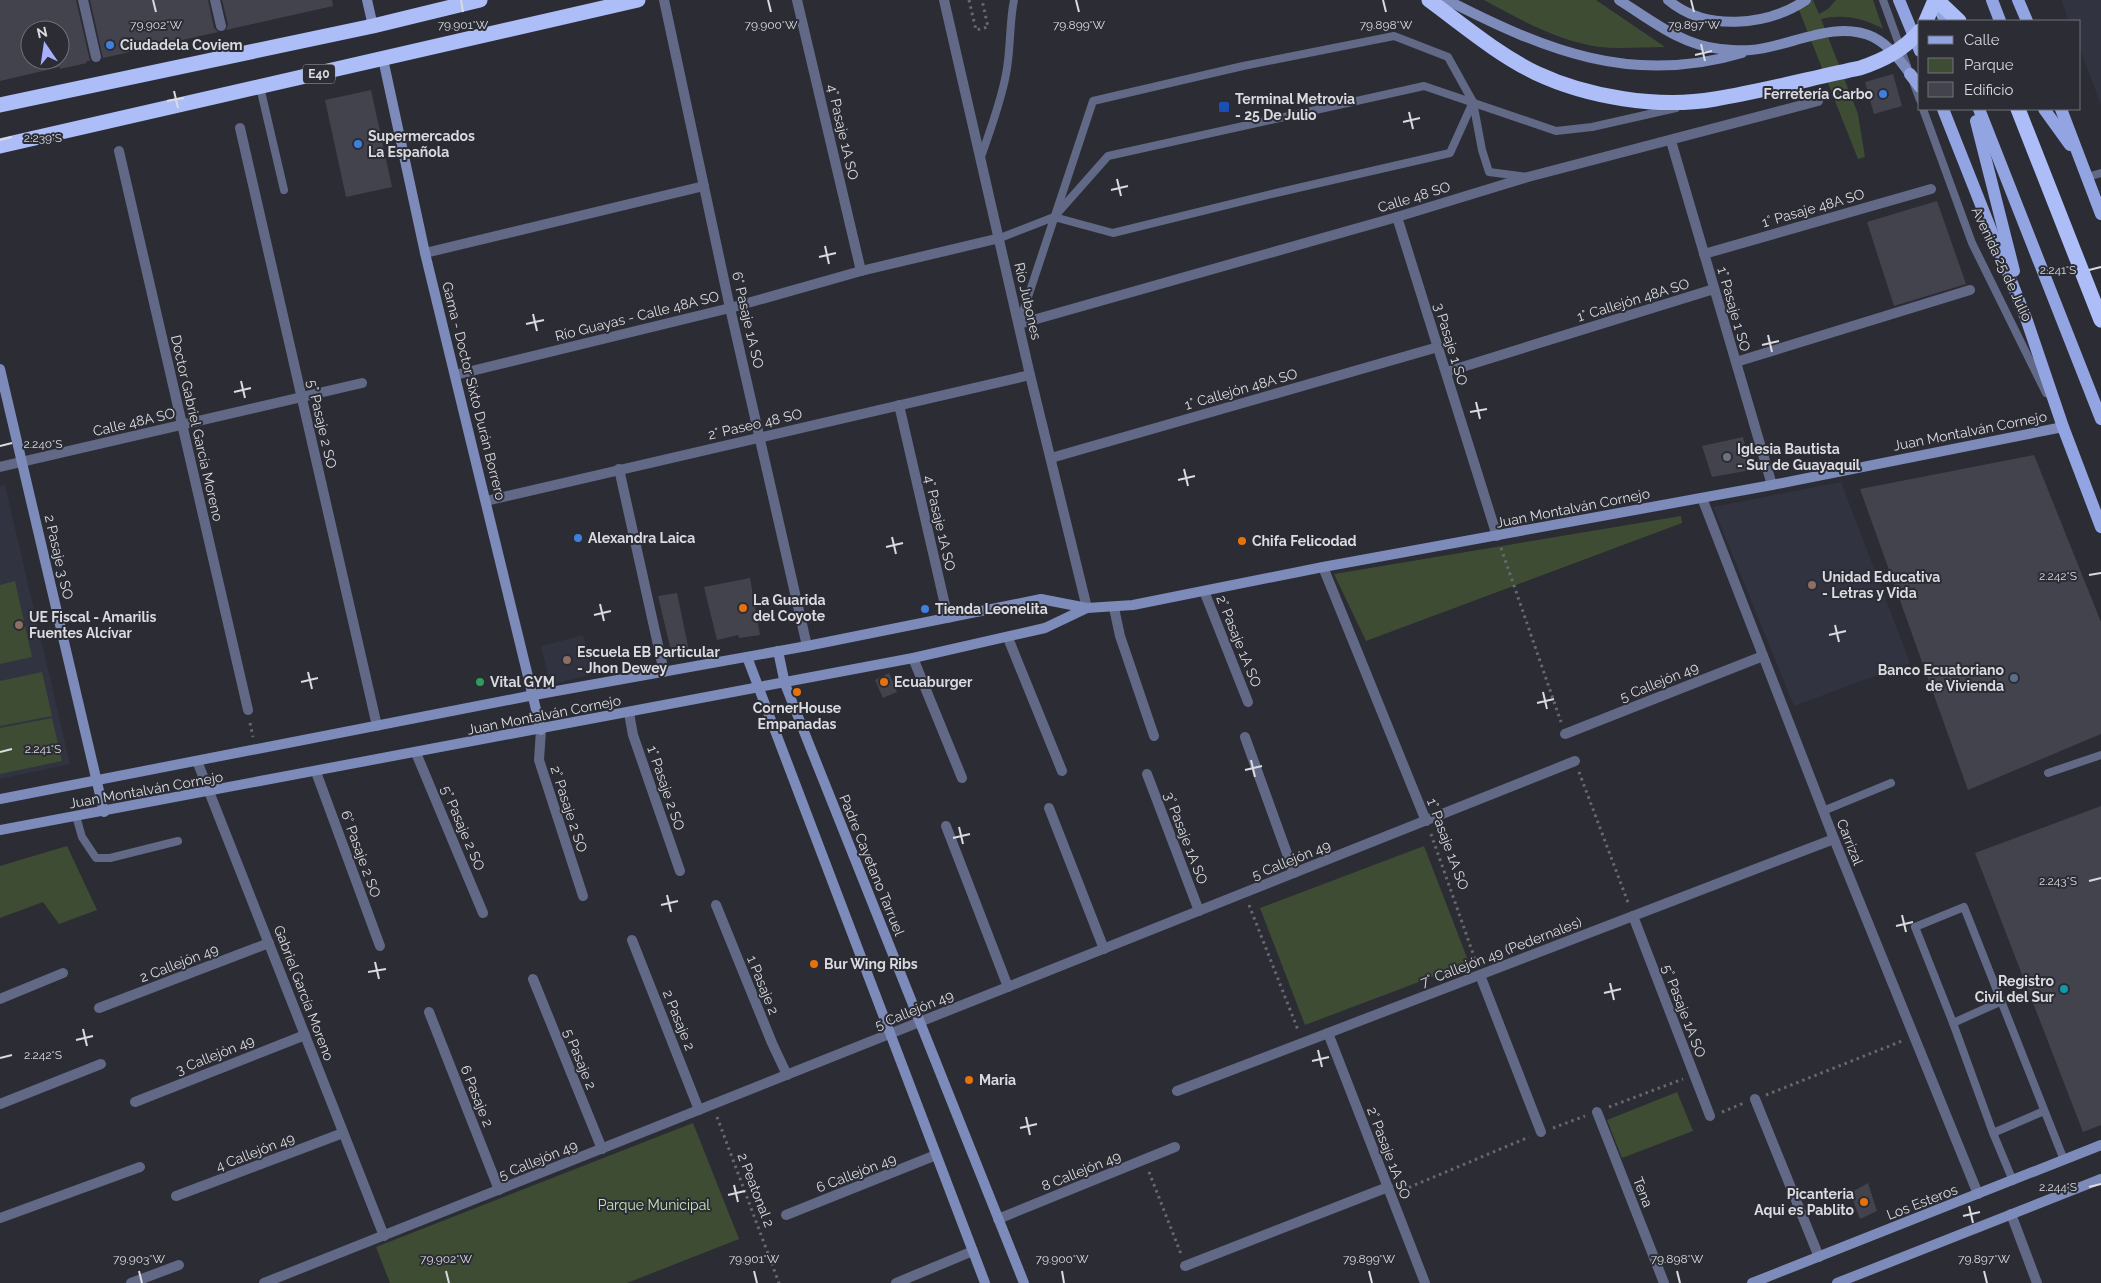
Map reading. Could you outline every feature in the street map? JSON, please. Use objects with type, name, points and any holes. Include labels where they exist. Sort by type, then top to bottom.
[{"type":"highway","points":[[394,20],[439,0]]},
{"type":"highway","points":[[0,105],[373,26],[480,0]]},
{"type":"highway","name":"E40","points":[[0,146],[638,0]]},
{"type":"highway","points":[[1429,0],[1505,54],[1535,72],[1568,86],[1630,99],[1666,102],[1713,100],[1860,68],[1896,53],[1909,43],[1918,32]]},
{"type":"highway","points":[[1926,20],[1936,0],[1958,20]]},
{"type":"highway","points":[[2018,110],[2101,320]]},
{"type":"main road","points":[[1899,0],[1918,46]]},
{"type":"main road","points":[[1936,0],[1944,20]]},
{"type":"main road","points":[[1947,0],[1952,20]]},
{"type":"main road","points":[[1992,0],[2000,20]]},
{"type":"main road","points":[[2018,0],[2026,20]]},
{"type":"main road","points":[[1910,74],[1918,84]]},
{"type":"main road","points":[[1937,110],[1950,126]]},
{"type":"main road","name":"Avenida 25 de Julio","points":[[1943,110],[2027,321],[2063,427],[2101,527]]},
{"type":"main road","points":[[1974,110],[2027,321]]},
{"type":"main road","points":[[1979,110],[2101,419]]},
{"type":"main road","points":[[2045,110],[2082,162]]},
{"type":"main road","points":[[2061,110],[2101,214]]},
{"type":"street","points":[[83,0],[96,57]]},
{"type":"street","points":[[215,0],[221,26]]},
{"type":"street","points":[[367,0],[373,26]]},
{"type":"street","name":"6° Pasaje 1A SO","points":[[664,0],[730,308],[807,646]]},
{"type":"street","name":"4° Pasaje 1A SO","points":[[798,0],[861,271]]},
{"type":"street","name":"Río Jubones","points":[[944,0],[1030,375],[1087,608]]},
{"type":"street","points":[[1447,0],[1547,46],[1605,62],[1649,66],[1687,64],[1721,59],[1751,50],[1830,32],[1844,31],[1872,37],[1884,44],[1897,56],[1910,74]]},
{"type":"street","points":[[1619,0],[1681,40],[1699,46],[1751,50]]},
{"type":"street","points":[[1668,0],[1700,16],[1720,21],[1741,22],[1780,14],[1806,0]]},
{"type":"street","name":"Gama - Doctor Sixto Durán Borrero","points":[[382,59],[425,253],[541,730]]},
{"type":"street","name":"Calle 48 SO","points":[[1019,324],[1397,217],[1528,177],[1818,101]]},
{"type":"street","name":"5° Pasaje 2 SO","points":[[240,128],[376,726]]},
{"type":"street","name":"1° Pasaje 1 SO","points":[[1671,141],[1772,485]]},
{"type":"street","name":"Doctor Gabriel García Moreno","points":[[119,152],[248,710]]},
{"type":"street","points":[[425,253],[704,186]]},
{"type":"street","name":"1° Pasaje 48A SO","points":[[1704,254],[1931,189]]},
{"type":"street","name":"3 Pasaje 1 SO","points":[[1397,217],[1497,536]]},
{"type":"street","name":"Río Guayas - Calle 48A SO","points":[[455,375],[730,308],[861,271],[1000,238]]},
{"type":"street","name":"1° Callejón 48A SO","points":[[1446,372],[1714,289]]},
{"type":"street","points":[[1736,362],[1970,290]]},
{"type":"street","name":"1° Callejón 48A SO","points":[[1051,458],[1438,347]]},
{"type":"street","name":"2 Pasaje 3 SO","points":[[0,368],[104,812]]},
{"type":"street","name":"2° Paseo 48 SO","points":[[486,501],[1030,375]]},
{"type":"street","name":"Calle 48A SO","points":[[0,467],[362,383]]},
{"type":"street","name":"4° Pasaje 1A SO","points":[[899,405],[948,618]]},
{"type":"street","name":"Juan Montalván Cornejo","points":[[0,799],[534,695],[807,646],[1041,600],[1087,608],[1114,608],[1323,567],[1772,485],[2063,427]]},
{"type":"street","points":[[619,470],[664,672]]},
{"type":"street","name":"Carrizal","points":[[1702,498],[1834,839],[1978,1194]]},
{"type":"street","name":"1° Pasaje 1A SO","points":[[1323,567],[1426,821]]},
{"type":"street","name":"2° Pasaje 1A SO","points":[[1204,591],[1248,702]]},
{"type":"street","name":"Juan Montalván Cornejo","points":[[0,830],[541,730],[913,658],[1008,638],[1045,628],[1087,608]]},
{"type":"street","points":[[1114,608],[1120,636],[1154,736]]},
{"type":"street","points":[[1008,638],[1062,771]]},
{"type":"street","name":"Padre Cayetano Tarruel","points":[[778,651],[785,684],[1024,1283]]},
{"type":"street","name":"5 Callejón 49","points":[[1565,734],[1763,656]]},
{"type":"street","points":[[747,657],[985,1283]]},
{"type":"street","points":[[913,658],[962,778]]},
{"type":"street","name":"1° Pasaje 2 SO","points":[[629,713],[633,735],[680,872]]},
{"type":"street","name":"2° Pasaje 2 SO","points":[[541,730],[539,760],[583,896]]},
{"type":"street","points":[[1245,737],[1294,873]]},
{"type":"street","name":"5° Pasaje 2 SO","points":[[416,753],[483,913]]},
{"type":"street","name":"Gabriel García Moreno","points":[[198,761],[384,1236]]},
{"type":"street","name":"5 Callejón 49","points":[[264,1283],[1575,762]]},
{"type":"street","name":"6° Pasaje 2 SO","points":[[316,772],[380,946]]},
{"type":"street","name":"3° Pasaje 1A SO","points":[[1147,774],[1199,911]]},
{"type":"street","points":[[1049,808],[1104,949]]},
{"type":"street","points":[[946,826],[1008,987]]},
{"type":"street","name":"7° Callejón 49 (Pedernales)","points":[[1177,1091],[1834,839]]},
{"type":"street","name":"1 Pasaje 2","points":[[716,905],[772,1043],[787,1075]]},
{"type":"street","name":"5° Pasaje 1A SO","points":[[1633,916],[1710,1116]]},
{"type":"street","name":"2 Pasaje 2","points":[[632,940],[699,1110]]},
{"type":"street","name":"2 Callejón 49","points":[[99,1008],[269,943]]},
{"type":"street","points":[[0,999],[63,973]]},
{"type":"street","points":[[1480,974],[1541,1132]]},
{"type":"street","name":"5 Pasaje 2","points":[[533,979],[602,1149]]},
{"type":"street","name":"6 Pasaje 2","points":[[429,1012],[499,1190]]},
{"type":"street","name":"2° Pasaje 1A SO","points":[[1328,1033],[1425,1283]]},
{"type":"street","name":"3 Callejón 49","points":[[135,1102],[305,1034]]},
{"type":"street","points":[[0,1104],[101,1064]]},
{"type":"street","points":[[1755,1099],[1819,1257]]},
{"type":"street","name":"Tena","points":[[1597,1112],[1664,1283]]},
{"type":"street","name":"4 Callejón 49","points":[[176,1196],[344,1133]]},
{"type":"street","name":"Los Esteros","points":[[1752,1283],[2101,1145]]},
{"type":"street","name":"8 Callejón 49","points":[[998,1219],[1175,1148]]},
{"type":"street","name":"6 Callejón 49","points":[[786,1215],[936,1156]]},
{"type":"street","points":[[0,1218],[140,1167]]},
{"type":"street","points":[[1837,1283],[2101,1179]]},
{"type":"street","points":[[1186,1266],[1388,1187]]},
{"type":"street","points":[[2010,1214],[2037,1283]]},
{"type":"street","points":[[896,1283],[973,1251]]},
{"type":"street","points":[[131,1283],[179,1265]]},
{"type":"lane","points":[[981,156],[1006,74],[1014,0]]},
{"type":"lane","points":[[1883,0],[1918,95]]},
{"type":"lane","points":[[1019,324],[1093,101],[1243,66],[1394,36],[1448,56],[1473,102],[1482,150],[1489,172],[1528,177]]},
{"type":"lane","points":[[1000,238],[1054,217],[1108,156],[1424,86],[1556,131],[1592,127],[1713,100]]},
{"type":"lane","points":[[260,87],[284,190]]},
{"type":"lane","points":[[1054,217],[1113,233],[1276,193],[1450,154],[1473,102]]},
{"type":"lane","name":"Avenida 25 de Julio","points":[[1923,110],[1972,243],[2063,427]]},
{"type":"lane","points":[[2087,177],[2101,173]]},
{"type":"lane","points":[[2048,773],[2101,755]]},
{"type":"lane","points":[[1823,811],[1891,783]]},
{"type":"lane","points":[[76,816],[82,837],[96,858],[110,858],[178,841]]},
{"type":"lane","points":[[2013,1181],[1915,927],[1964,907],[2064,1160]]},
{"type":"lane","points":[[1953,1023],[2002,1001]]},
{"type":"lane","points":[[1993,1133],[2044,1111]]},
{"type":"path","points":[[969,0],[976,30],[988,27],[982,0]]},
{"type":"path","points":[[248,710],[255,750]]},
{"type":"path","name":"1° Pasaje 1A SO","points":[[1426,821],[1480,974]]},
{"type":"path","points":[[1245,893],[1302,1043]]},
{"type":"path","points":[[1710,1116],[1914,1036]]},
{"type":"path","name":"2 Peatonal 2","points":[[713,1105],[779,1283]]},
{"type":"path","points":[[1144,1160],[1186,1266]]},
{"type":"shaded area","points":[[2061,0],[2101,0],[2101,105],[2081,52],[2081,20],[2069,20]]},
{"type":"shaded area","name":"Unidad Educativa - Letras y Vida","points":[[1841,482],[1910,663],[1794,706],[1713,507]]},
{"type":"shaded area","name":"UE Fiscal - Amarilis Fuentes Alcívar","points":[[5,485],[70,764],[0,779],[0,486]]},
{"type":"shaded area","name":"Escuela EB Particular - Jhon Dewey","points":[[583,635],[593,674],[550,685],[541,646]]},
{"type":"green space","points":[[1484,0],[1596,0],[1665,47],[1608,48],[1584,44],[1540,29]]},
{"type":"green space","points":[[1795,0],[1813,0],[1819,14],[1828,9],[1836,0],[1873,0],[1883,29],[1853,18],[1821,19],[1858,114],[1865,157],[1858,159]]},
{"type":"green space","points":[[1681,516],[1682,523],[1366,641],[1334,574]]},
{"type":"green space","points":[[15,581],[32,657],[0,664],[0,585]]},
{"type":"green space","points":[[42,672],[52,716],[0,726],[0,681]]},
{"type":"green space","points":[[52,718],[62,761],[0,774],[0,728]]},
{"type":"green space","points":[[67,846],[97,910],[59,924],[43,902],[0,918],[0,866]]},
{"type":"green space","points":[[1424,846],[1469,963],[1305,1025],[1260,908]]},
{"type":"green space","points":[[1677,1092],[1693,1131],[1622,1158],[1607,1120]]},
{"type":"green space","name":"Parque Municipal","points":[[693,1123],[739,1239],[627,1283],[390,1283],[376,1247]]},
{"type":"building","points":[[0,0],[76,0],[90,61],[86,61],[87,63],[70,67],[70,20],[20,20],[20,70],[47,70],[0,81]]},
{"type":"building","points":[[90,0],[208,0],[214,28],[218,32],[103,58]]},
{"type":"building","points":[[222,0],[332,0],[333,6],[226,30],[228,24]]},
{"type":"building","name":"Ferretería Carbo","points":[[1893,74],[1902,106],[1874,114],[1865,82]]},
{"type":"building","name":"Supermercados La Española","points":[[371,90],[392,187],[346,197],[325,100]]},
{"type":"building","points":[[1937,201],[1966,284],[1894,306],[1867,222]]},
{"type":"building","name":"Iglesia Bautista - Sur de Guayaquil","points":[[1743,437],[1751,470],[1712,477],[1702,446]]},
{"type":"building","name":"Banco Ecuatoriano de Vivienda","points":[[2034,455],[2101,622],[2101,734],[1968,790],[1860,489]]},
{"type":"building","points":[[750,578],[760,635],[739,638],[738,635],[717,640],[704,587]]},
{"type":"building","points":[[677,593],[689,651],[672,655],[658,596]]},
{"type":"building","points":[[889,673],[897,692],[883,698],[875,680]]},
{"type":"building","name":"Registro Civil del Sur","points":[[2101,806],[2101,1125],[2083,1132],[1975,853]]},
{"type":"building","name":"Picanteria Aqui es Pablito","points":[[1868,1183],[1877,1211],[1860,1219],[1850,1193]]},
{"type":"place","name":"Ciudadela Coviem","points":[[110,45]]},
{"type":"place","name":"Ferretería Carbo","points":[[1883,94]]},
{"type":"place","name":"Terminal Metrovia - 25 De Julio","points":[[1224,107]]},
{"type":"place","name":"Supermercados La Española","points":[[358,144]]},
{"type":"place","name":"Iglesia Bautista - Sur de Guayaquil","points":[[1727,457]]},
{"type":"place","name":"Alexandra Laica","points":[[578,538]]},
{"type":"place","name":"Chifa Felicodad","points":[[1242,541]]},
{"type":"place","name":"Unidad Educativa - Letras y Vida","points":[[1812,585]]},
{"type":"place","name":"La Guarida del Coyote","points":[[743,608]]},
{"type":"place","name":"Tienda Leonelita","points":[[925,609]]},
{"type":"place","name":"UE Fiscal - Amarilis Fuentes Alcívar","points":[[19,625]]},
{"type":"place","name":"Escuela EB Particular - Jhon Dewey","points":[[567,660]]},
{"type":"place","name":"Banco Ecuatoriano de Vivienda","points":[[2014,678]]},
{"type":"place","name":"Vital GYM","points":[[480,682]]},
{"type":"place","name":"Ecuaburger","points":[[884,682]]},
{"type":"place","name":"CornerHouse Empanadas","points":[[797,692]]},
{"type":"place","name":"Bur Wing Ribs","points":[[814,964]]},
{"type":"place","name":"Registro Civil del Sur","points":[[2064,989]]},
{"type":"place","name":"Maria","points":[[969,1080]]},
{"type":"place","name":"Picanteria Aqui es Pablito","points":[[1864,1202]]}]
